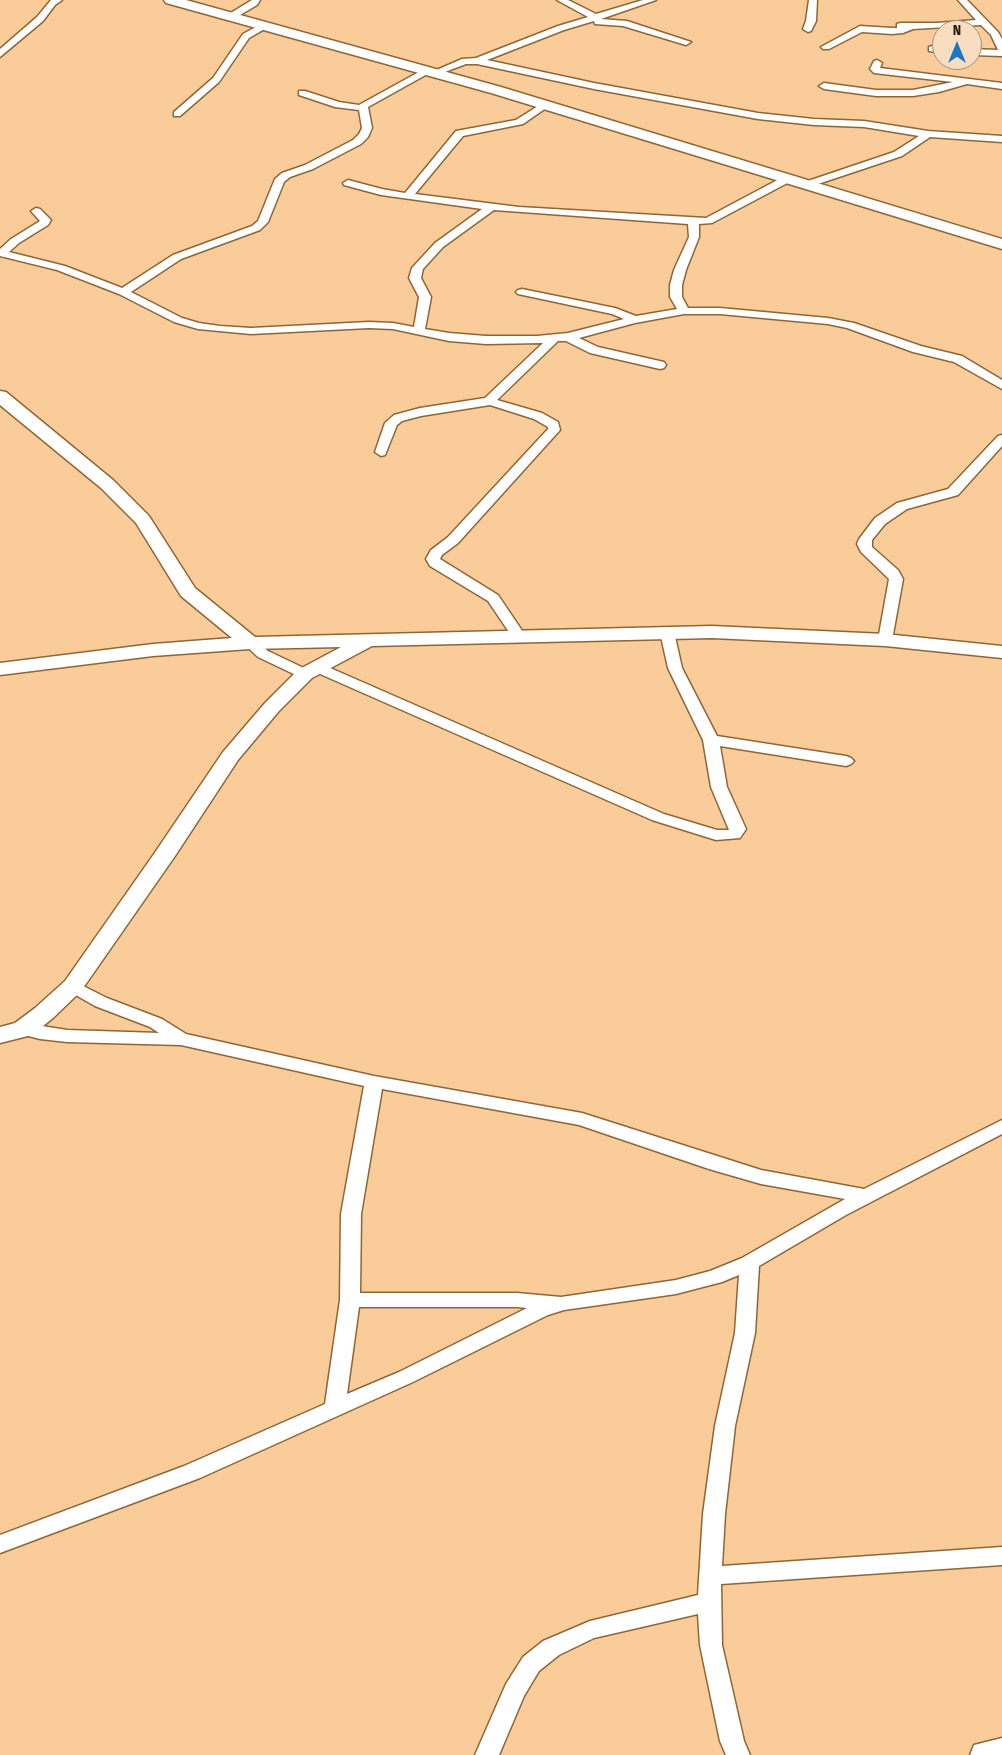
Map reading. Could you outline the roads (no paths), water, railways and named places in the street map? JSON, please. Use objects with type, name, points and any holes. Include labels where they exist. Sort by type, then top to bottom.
[{"type":"main road","points":[[171,0],[546,104],[1002,244]]},
{"type":"street","points":[[0,54],[40,19],[52,3],[58,0]]},
{"type":"street","points":[[232,16],[256,0]]},
{"type":"street","points":[[561,0],[597,18]]},
{"type":"street","points":[[302,93],[338,105],[362,108],[378,97],[432,71],[465,61],[477,60],[513,46],[652,0]]},
{"type":"street","points":[[808,29],[813,0]]},
{"type":"street","points":[[962,0],[999,34],[1002,51],[982,52]]},
{"type":"street","points":[[586,21],[624,23],[686,42]]},
{"type":"street","points":[[896,26],[910,27],[985,22]]},
{"type":"street","points":[[177,114],[216,80],[246,36],[265,25]]},
{"type":"street","points":[[826,47],[860,29],[892,31],[910,27]]},
{"type":"street","points":[[477,60],[594,86],[718,109],[814,122],[864,124],[928,134],[1002,139]]},
{"type":"street","points":[[877,63],[874,69],[877,71],[1002,86]]},
{"type":"street","points":[[824,86],[876,93],[913,93],[939,89],[966,81]]},
{"type":"street","points":[[409,196],[460,133],[490,129],[519,122],[546,104]]},
{"type":"street","points":[[123,292],[177,257],[256,228],[263,222],[279,181],[286,175],[358,142],[364,136],[367,128],[362,108]]},
{"type":"street","points":[[809,184],[898,154],[928,134]]},
{"type":"street","points":[[348,183],[381,192],[492,207],[708,221],[789,178]]},
{"type":"street","points":[[419,330],[425,297],[416,278],[418,268],[439,246],[492,207]]},
{"type":"street","points":[[1,253],[15,241],[44,223],[46,220],[36,211]]},
{"type":"street","points":[[684,311],[676,297],[676,285],[680,270],[694,237],[693,221]]},
{"type":"street","points":[[1,253],[61,268],[123,292],[178,320],[212,328],[251,331],[370,325],[393,326],[449,337],[486,340],[554,339],[635,320],[684,311],[720,311],[828,321],[850,325],[916,348],[958,359],[1002,385]]},
{"type":"street","points":[[522,292],[615,311],[635,320]]},
{"type":"street","points":[[568,337],[594,350],[660,365]]},
{"type":"street","points":[[381,452],[391,424],[405,415],[482,404],[489,401],[554,339]]},
{"type":"street","points":[[0,396],[107,484],[142,520],[188,592],[263,654],[281,664],[310,671],[658,817],[716,835],[734,835],[738,829],[719,787],[710,740],[675,668],[666,632]]},
{"type":"street","points":[[489,401],[538,416],[554,425],[554,430],[453,540],[436,553],[433,559],[435,563],[493,598],[518,635]]},
{"type":"street","points":[[885,640],[896,579],[893,573],[866,549],[864,544],[866,539],[880,521],[902,506],[953,492],[1002,439]]},
{"type":"street","points":[[0,669],[153,650],[250,643],[666,632],[712,632],[885,640],[1002,652]]},
{"type":"street","points":[[0,1035],[23,1029],[44,1013],[73,986],[164,856],[230,756],[272,707],[310,671],[371,639]]},
{"type":"street","points":[[710,740],[846,761]]},
{"type":"street","points":[[73,986],[101,1002],[156,1023],[181,1039]]},
{"type":"street","points":[[23,1029],[68,1036],[181,1039],[374,1082],[582,1119],[716,1164],[761,1177],[866,1196]]},
{"type":"street","points":[[335,1408],[350,1300],[351,1214],[374,1082]]},
{"type":"street","points":[[0,1544],[192,1472],[406,1377],[542,1309],[564,1303],[676,1288],[715,1277],[749,1263],[866,1196],[1002,1126]]},
{"type":"street","points":[[738,1755],[732,1741],[712,1645],[709,1602],[714,1514],[725,1426],[745,1333],[749,1263]]},
{"type":"street","points":[[350,1300],[517,1300],[564,1303]]},
{"type":"street","points":[[710,1576],[1002,1556]]},
{"type":"street","points":[[487,1755],[514,1691],[531,1664],[551,1648],[590,1630],[709,1602]]},
{"type":"street","points":[[986,1755],[1002,1752]]}]
